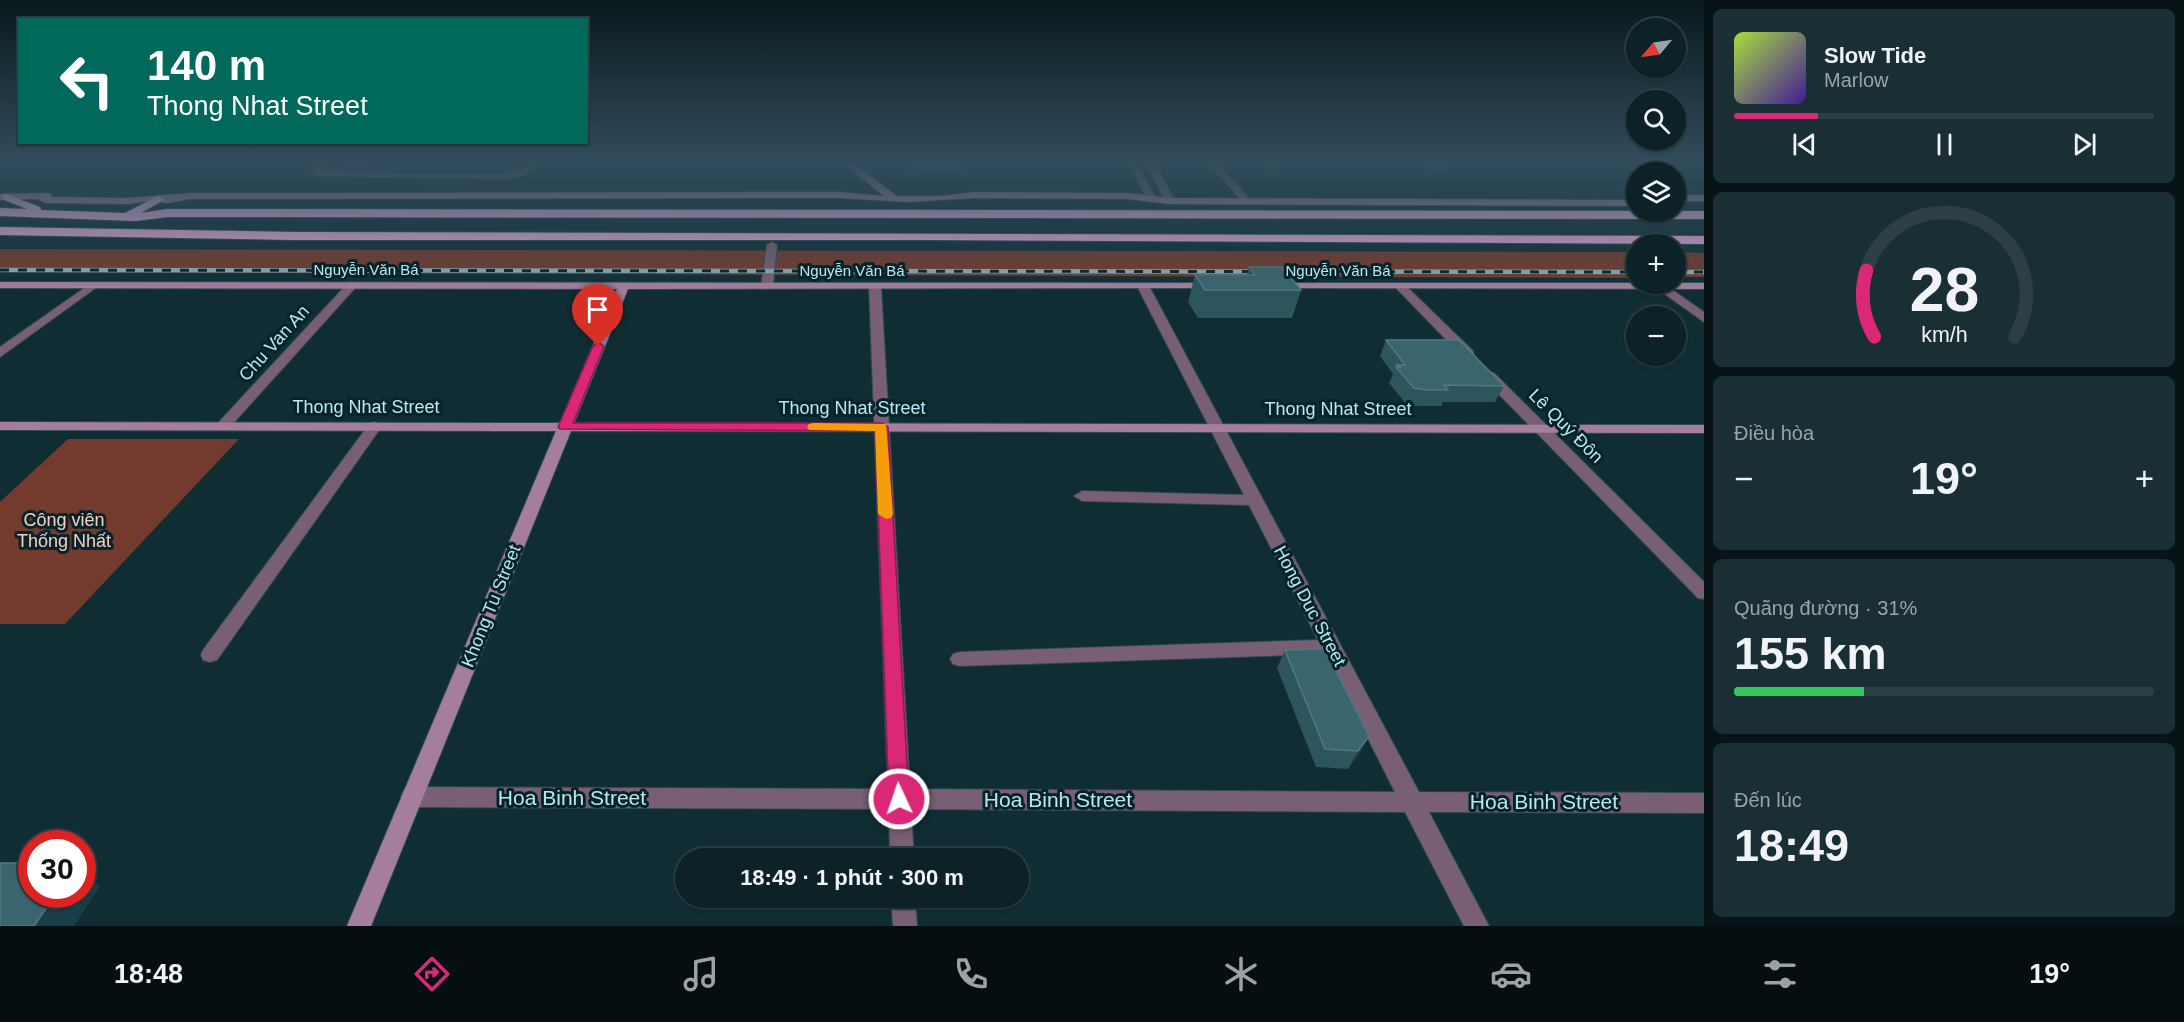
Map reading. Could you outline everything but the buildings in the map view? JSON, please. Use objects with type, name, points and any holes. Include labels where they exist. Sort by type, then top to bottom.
[{"type":"highway","points":[[27,205],[52,214]]},
{"type":"highway","points":[[131,217],[145,205]]},
{"type":"highway","points":[[0,212],[131,217],[154,221],[1704,224]]},
{"type":"highway","points":[[131,217],[167,213],[1704,215]]},
{"type":"highway","points":[[0,229],[294,236],[933,236],[1704,240]]},
{"type":"highway","points":[[263,244],[294,236]]},
{"type":"highway","points":[[385,236],[402,243]]},
{"type":"highway","points":[[1137,247],[1168,238]]},
{"type":"highway","points":[[1257,238],[1291,245]]},
{"type":"highway","points":[[0,242],[1137,247],[1626,246]]},
{"type":"highway","points":[[1686,246],[1704,247]]},
{"type":"main road","name":"Nguyễn Văn Bá","points":[[0,285],[1225,286]]},
{"type":"main road","name":"Khong Tu Street","points":[[358,926],[624,285]]},
{"type":"main road","name":"Nguyễn Văn Bá","points":[[1260,286],[1626,286]]},
{"type":"main road","name":"Nguyễn Văn Bá","points":[[1686,286],[1704,286]]},
{"type":"main road","name":"Thong Nhat Street","points":[[0,426],[1704,429]]},
{"type":"street","points":[[767,285],[772,245]]},
{"type":"street","points":[[0,353],[93,285]]},
{"type":"street","name":"Chu Van An","points":[[223,426],[351,285]]},
{"type":"street","points":[[875,286],[901,848]]},
{"type":"street","name":"Hong Duc Street","points":[[1143,286],[1477,926]]},
{"type":"street","name":"Lê Quý Đôn","points":[[1400,286],[1701,587]]},
{"type":"street","points":[[1671,294],[1704,318]]},
{"type":"street","points":[[210,655],[375,426]]},
{"type":"street","points":[[1082,496],[1254,500]]},
{"type":"street","points":[[960,658],[1331,647]]},
{"type":"street","name":"Hoa Binh Street","points":[[412,797],[1704,803]]},
{"type":"street","points":[[904,908],[905,926]]},
{"type":"green space","points":[[0,249],[1626,252],[1626,278],[0,272]]},
{"type":"green space","points":[[1686,252],[1704,253],[1704,277],[1686,277]]},
{"type":"green space","name":"Công viên Thống Nhất","points":[[68,439],[239,439],[65,624],[0,624],[0,502]]},
{"type":"railway","points":[[0,270],[1626,272]]},
{"type":"railway","points":[[1686,272],[1704,272]]},
{"type":"slow traffic","points":[[813,427],[882,427],[886,514]]},
{"type":"route","points":[[598,346],[565,427],[882,427],[899,799]]}]
